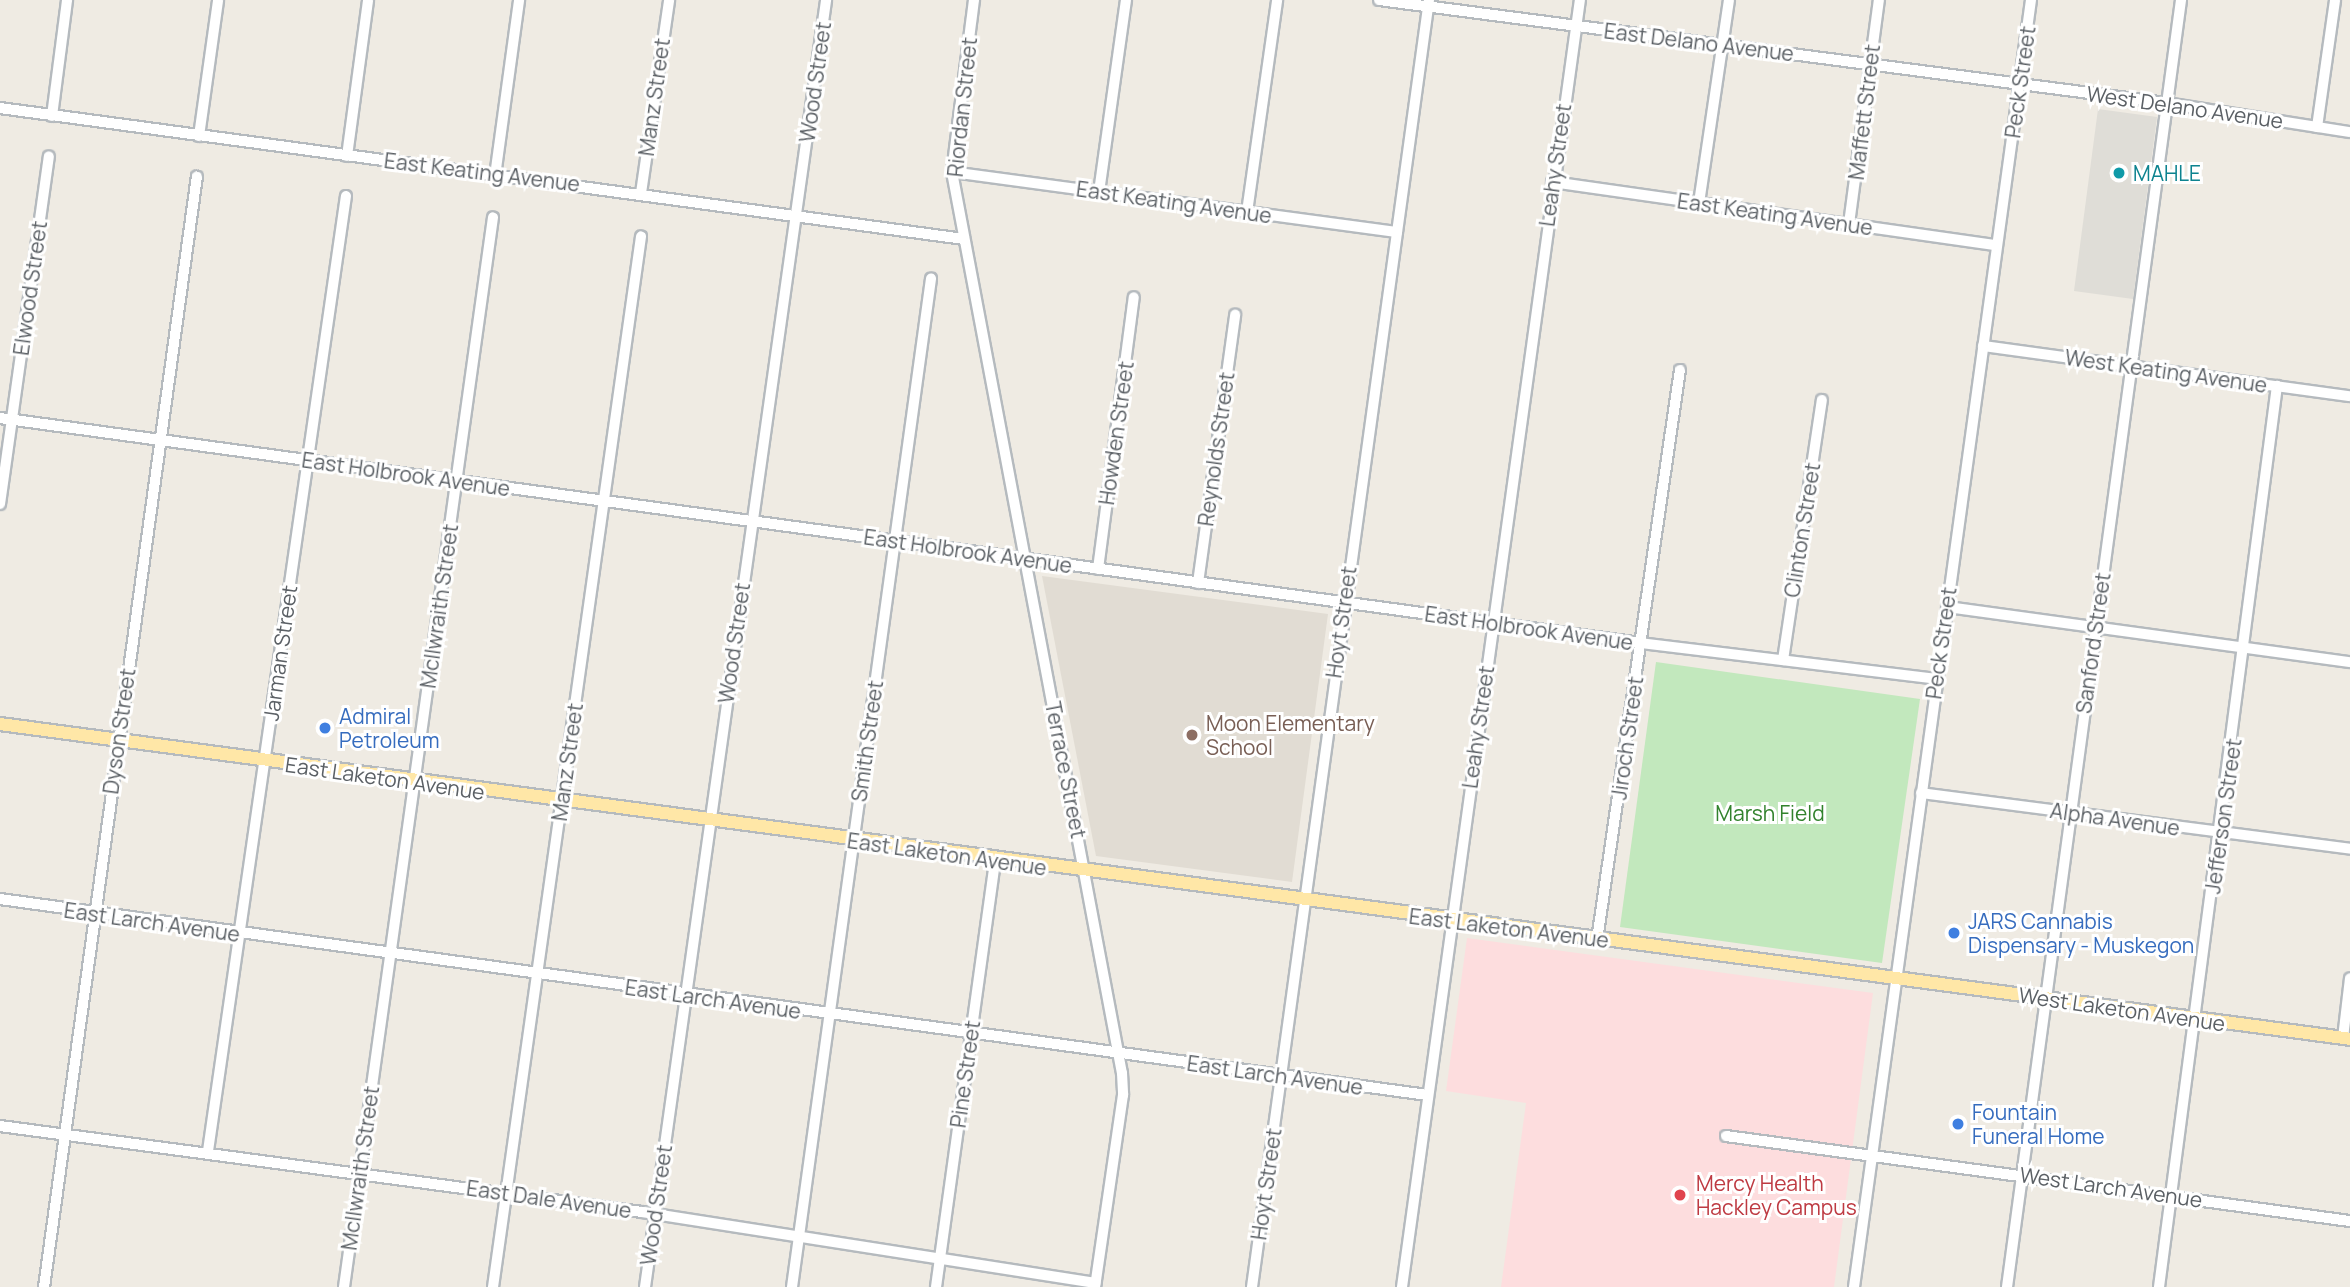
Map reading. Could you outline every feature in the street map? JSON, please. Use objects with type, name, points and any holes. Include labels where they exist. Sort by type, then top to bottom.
[{"type":"main road","name":"East Laketon Avenue","points":[[0,724],[1304,902],[1895,977]]},
{"type":"main road","name":"West Laketon Avenue","points":[[1895,977],[2346,1039]]},
{"type":"street","points":[[52,116],[67,0]]},
{"type":"street","points":[[199,136],[218,0]]},
{"type":"street","points":[[347,156],[368,0]]},
{"type":"street","points":[[495,176],[519,0]]},
{"type":"street","name":"Manz Street","points":[[641,193],[668,0]]},
{"type":"street","name":"Wood Street","points":[[645,1287],[751,522],[797,216],[825,0]]},
{"type":"street","name":"Riordan Street","points":[[967,254],[952,172],[974,0]]},
{"type":"street","points":[[1099,192],[1126,0]]},
{"type":"street","points":[[1247,212],[1277,0]]},
{"type":"street","name":"East Delano Avenue","points":[[1379,0],[1429,3],[1576,26],[2019,84]]},
{"type":"street","name":"Leahy Street","points":[[1402,1287],[1552,182],[1580,0]]},
{"type":"street","points":[[1699,203],[1729,0]]},
{"type":"street","name":"Maffett Street","points":[[1849,224],[1879,0]]},
{"type":"street","name":"Peck Street","points":[[1854,1287],[2031,0]]},
{"type":"street","name":"Sanford Street","points":[[2007,1287],[2069,811],[2181,0]]},
{"type":"street","points":[[2317,127],[2335,0]]},
{"type":"street","name":"Hoyt Street","points":[[1252,1287],[1344,601],[1429,3]]},
{"type":"street","name":"West Delano Avenue","points":[[2019,84],[2166,103],[2350,132]]},
{"type":"street","name":"East Keating Avenue","points":[[0,108],[964,239]]},
{"type":"street","name":"Elwood Street","points":[[0,504],[49,156]]},
{"type":"street","name":"East Keating Avenue","points":[[952,172],[1397,232]]},
{"type":"street","name":"Dyson Street","points":[[44,1287],[197,176]]},
{"type":"street","name":"East Keating Avenue","points":[[1552,182],[1997,246]]},
{"type":"street","name":"Jarman Street","points":[[208,1151],[346,196]]},
{"type":"street","name":"McIlwraith Street","points":[[345,1287],[493,217]]},
{"type":"street","name":"Manz Street","points":[[494,1287],[641,236]]},
{"type":"street","name":"Terrace Street","points":[[967,254],[1119,1054],[1123,1096],[1095,1285]]},
{"type":"street","name":"Smith Street","points":[[792,1287],[931,279]]},
{"type":"street","name":"Howden Street","points":[[1098,569],[1135,297]]},
{"type":"street","name":"Reynolds Street","points":[[1198,583],[1236,315]]},
{"type":"street","name":"West Keating Avenue","points":[[1983,346],[2350,396]]},
{"type":"street","name":"Jiroch Street","points":[[1598,940],[1680,370]]},
{"type":"street","name":"Jefferson Street","points":[[2159,1287],[2246,647],[2277,386]]},
{"type":"street","name":"Clinton Street","points":[[1783,660],[1822,400]]},
{"type":"street","name":"East Holbrook Avenue","points":[[0,418],[1640,643],[1936,679]]},
{"type":"street","points":[[1947,607],[2350,662]]},
{"type":"street","name":"Alpha Avenue","points":[[1921,793],[2350,849]]},
{"type":"street","name":"Pine Street","points":[[936,1287],[995,860]]},
{"type":"street","name":"East Larch Avenue","points":[[0,899],[389,955],[1427,1095]]},
{"type":"street","points":[[2346,1039],[2350,978]]},
{"type":"street","name":"East Dale Avenue","points":[[0,1126],[208,1151],[506,1194],[1095,1285]]},
{"type":"street","points":[[1726,1136],[1872,1155]]},
{"type":"street","name":"West Larch Avenue","points":[[1872,1155],[2350,1221]]},
{"type":"shaded area","points":[[2098,109],[2157,117],[2133,299],[2074,291]]},
{"type":"shaded area","name":"Moon Elementary School","points":[[1042,576],[1328,614],[1292,882],[1096,856]]},
{"type":"shaded area","name":"Mercy Health Hackley Campus","points":[[1467,938],[1873,993],[1834,1287],[1501,1287],[1526,1103],[1446,1091]]},
{"type":"green space","name":"Marsh Field","points":[[1656,662],[1920,699],[1882,963],[1620,927]]},
{"type":"place","name":"MAHLE","points":[[2119,173]]},
{"type":"place","name":"Admiral Petroleum","points":[[325,728]]},
{"type":"place","name":"Moon Elementary School","points":[[1192,735]]},
{"type":"place","name":"JARS Cannabis Dispensary - Muskegon","points":[[1954,933]]},
{"type":"place","name":"Fountain Funeral Home","points":[[1958,1124]]},
{"type":"place","name":"Mercy Health Hackley Campus","points":[[1680,1195]]}]
